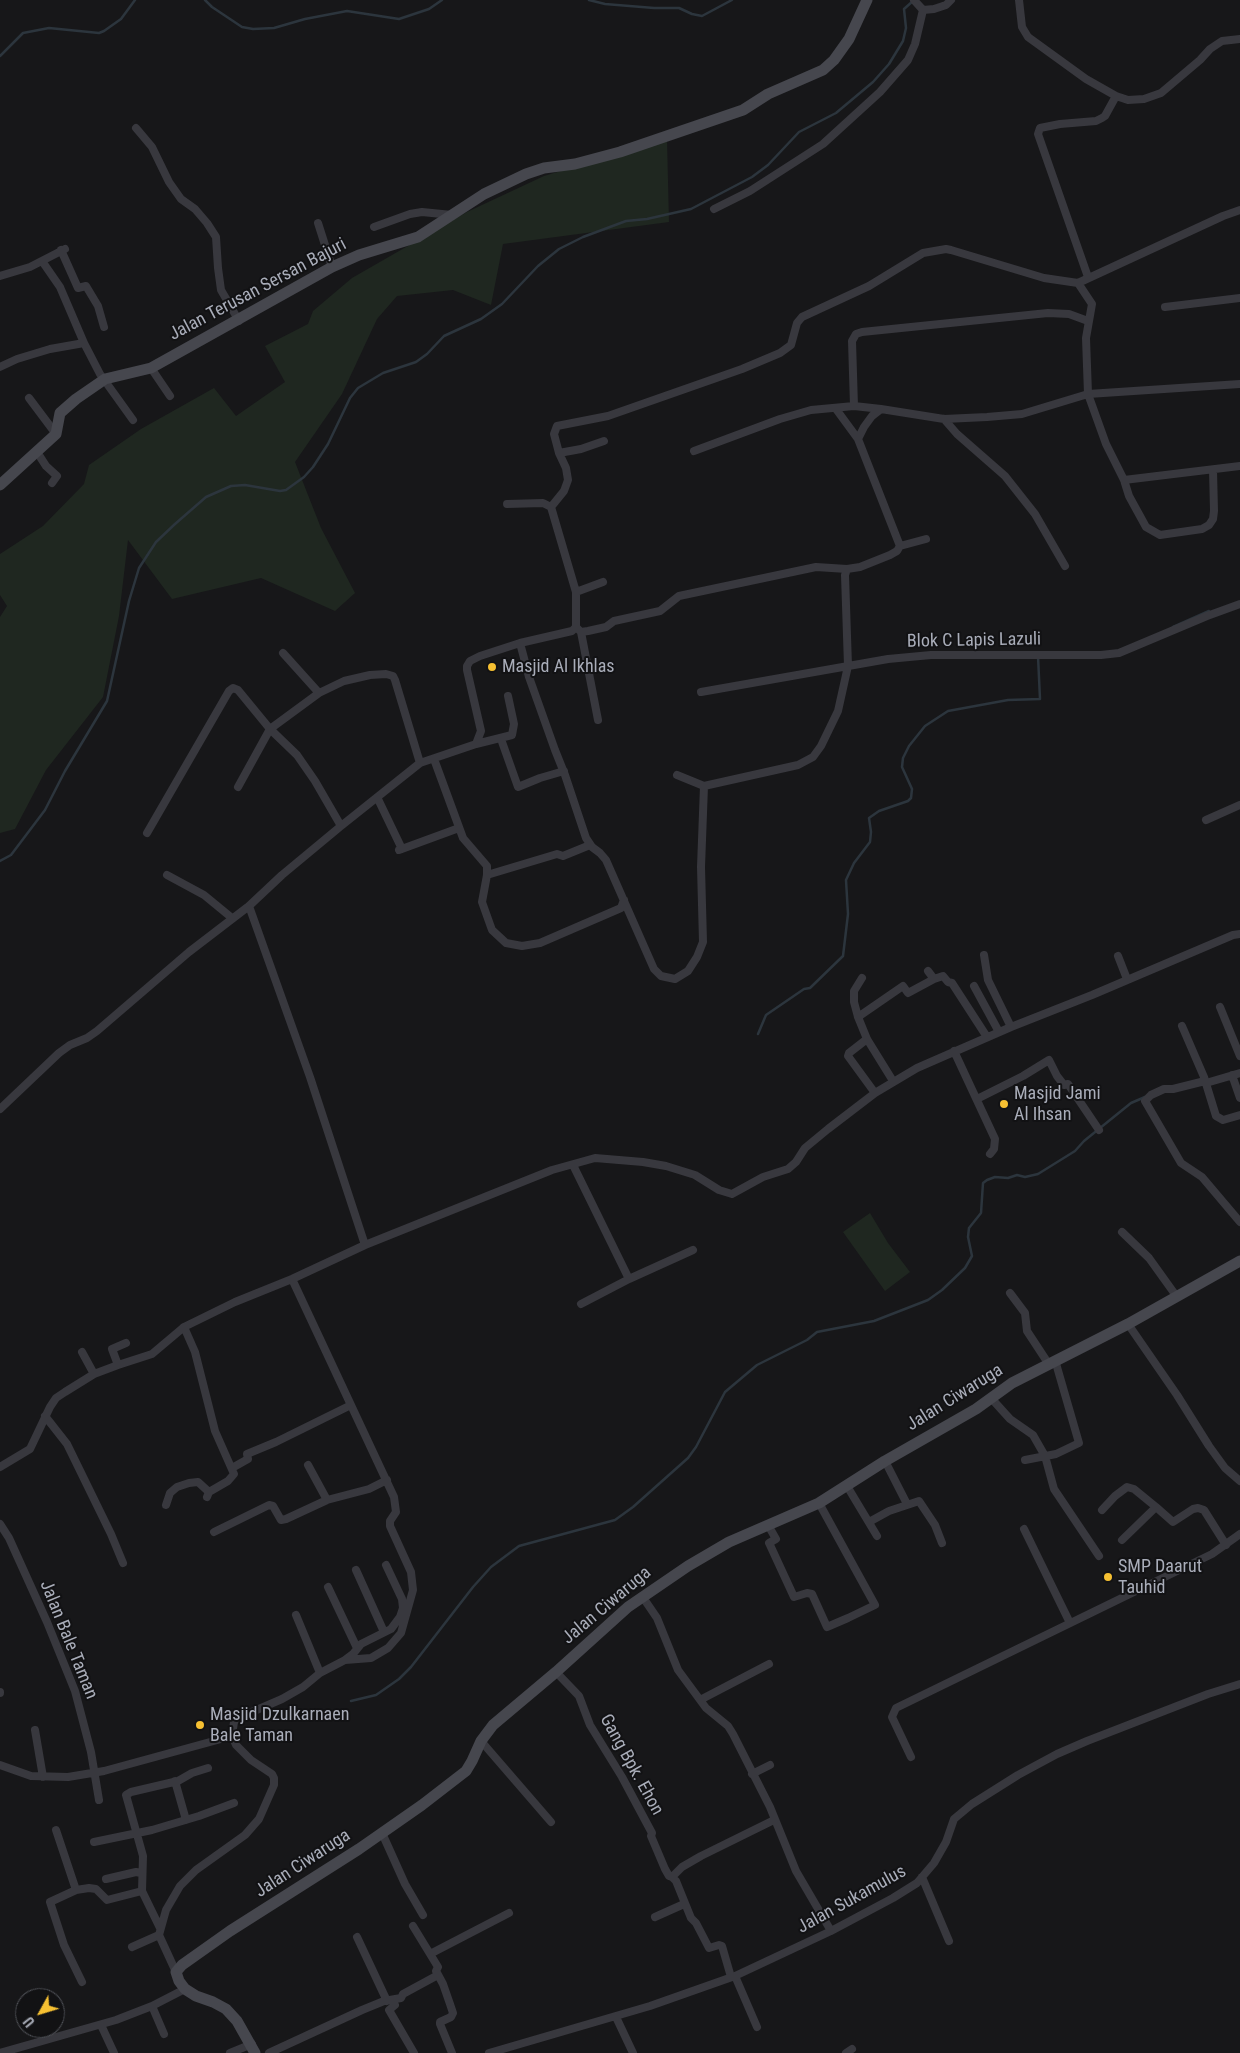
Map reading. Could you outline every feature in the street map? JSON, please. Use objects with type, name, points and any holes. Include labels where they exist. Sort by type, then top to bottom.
[{"type":"street","name":"Jalan Terusan Sersan Bajuri","points":[[0,485],[56,434],[60,413],[76,399],[105,379],[152,368],[239,321],[332,267],[359,255],[418,237],[484,194],[526,174],[544,168],[575,164],[620,152],[650,140],[722,119],[743,110],[768,94],[823,70],[834,60],[849,39],[867,0]]},
{"type":"street","points":[[914,0],[923,10]]},
{"type":"street","points":[[923,10],[946,5],[952,0]]},
{"type":"street","points":[[1019,0],[1022,27],[1028,37],[1086,79],[1116,96],[1128,100],[1144,99],[1161,93],[1200,60],[1210,49],[1222,41],[1240,40]]},
{"type":"street","points":[[714,210],[750,191],[823,144],[880,92],[908,60],[915,44],[923,10]]},
{"type":"street","points":[[1088,277],[1038,134],[1040,128],[1096,121],[1105,116],[1116,96]]},
{"type":"street","points":[[136,128],[152,147],[169,182],[181,199],[195,209],[216,237],[221,290],[239,321]]},
{"type":"street","points":[[551,507],[564,491],[568,480],[566,468],[559,453],[554,434],[557,426],[608,416],[734,372],[780,353],[791,345],[797,323],[802,317],[869,286],[923,253],[946,249],[1044,278],[1078,283],[1223,216],[1240,210]]},
{"type":"street","points":[[374,227],[410,214],[422,212],[452,215]]},
{"type":"street","points":[[318,223],[332,267]]},
{"type":"street","points":[[0,276],[42,261],[64,249],[78,288],[86,286],[98,306],[104,326]]},
{"type":"street","points":[[42,261],[60,287],[84,343],[100,374],[133,420]]},
{"type":"street","points":[[1078,283],[1092,304],[1086,338],[1088,394],[1106,444],[1124,480],[1129,496],[1146,526],[1160,535],[1202,529],[1209,525],[1213,519],[1214,511],[1213,470]]},
{"type":"street","points":[[1165,307],[1240,298]]},
{"type":"street","points":[[854,406],[852,341],[856,334],[1048,313],[1069,314],[1088,321]]},
{"type":"street","points":[[0,367],[16,359],[50,349],[84,343]]},
{"type":"street","points":[[152,368],[170,396]]},
{"type":"street","points":[[694,451],[780,419],[811,410],[854,406],[944,419],[1022,414],[1088,394],[1240,384]]},
{"type":"street","points":[[28,398],[56,434]]},
{"type":"street","points":[[836,409],[858,440],[900,546]]},
{"type":"street","points":[[858,440],[872,416],[881,409]]},
{"type":"street","points":[[944,419],[957,434],[1005,476],[1035,514],[1065,566]]},
{"type":"street","points":[[559,453],[581,449],[604,441]]},
{"type":"street","points":[[38,452],[46,466],[57,476],[52,483]]},
{"type":"street","points":[[1124,480],[1240,466]]},
{"type":"street","points":[[507,504],[543,504],[551,507]]},
{"type":"street","points":[[551,507],[576,592],[579,630],[598,720]]},
{"type":"street","points":[[476,744],[481,731],[467,670],[468,663],[480,656],[520,643],[572,631],[606,626],[614,621],[660,611],[679,596],[816,567],[847,569],[860,567],[890,555],[900,546],[926,539]]},
{"type":"street","points":[[677,775],[704,786],[798,765],[811,759],[821,746],[838,711],[848,666],[845,575],[847,569]]},
{"type":"street","points":[[576,592],[603,582]]},
{"type":"street","name":"Blok C Lapis Lazuli","points":[[701,692],[888,659],[931,655],[1101,655],[1119,653],[1240,604]]},
{"type":"street","points":[[520,643],[580,823],[590,845],[606,860],[654,969],[661,976],[675,979],[688,971],[697,957],[703,942],[701,867],[704,786]]},
{"type":"street","points":[[283,653],[319,693]]},
{"type":"street","points":[[238,787],[270,729],[319,693],[344,681],[370,675],[386,674],[393,676],[420,763]]},
{"type":"street","points":[[147,833],[228,691],[233,688],[238,690],[270,729],[297,755],[315,781],[341,826]]},
{"type":"street","points":[[0,1108],[59,1052],[97,1031],[189,952],[250,906],[282,875],[420,763],[476,744],[512,735],[514,728],[508,696]]},
{"type":"street","points":[[501,739],[518,787],[564,771]]},
{"type":"street","points":[[434,759],[465,841],[487,866],[482,902],[492,930],[506,943],[522,946],[540,943],[621,908],[624,900]]},
{"type":"street","points":[[377,797],[400,849],[459,828]]},
{"type":"street","points":[[1206,820],[1240,805]]},
{"type":"street","points":[[487,875],[557,854],[563,856],[590,845]]},
{"type":"street","points":[[167,875],[204,896],[232,918]]},
{"type":"street","points":[[250,906],[310,1077],[365,1245]]},
{"type":"street","points":[[0,1467],[30,1449],[45,1416],[56,1398],[94,1374],[152,1354],[184,1327],[235,1302],[292,1279],[365,1245],[540,1175],[600,1158],[666,1166],[695,1175],[719,1190],[732,1194],[763,1177],[788,1169],[796,1162],[805,1148],[875,1093],[892,1081],[933,1060],[1011,1026],[1092,995],[1233,935],[1240,934]]},
{"type":"street","points":[[984,955],[988,980],[1011,1026]]},
{"type":"street","points":[[1118,956],[1127,979]]},
{"type":"street","points":[[928,971],[934,979]]},
{"type":"street","points":[[858,1018],[903,986],[908,993],[943,976],[948,982],[952,983],[987,1037]]},
{"type":"street","points":[[862,978],[854,992],[854,1002],[858,1018],[867,1038],[892,1081]]},
{"type":"street","points":[[974,986],[999,1032]]},
{"type":"street","points":[[1220,1007],[1240,1056]]},
{"type":"street","points":[[1182,1026],[1218,1118],[1224,1120],[1240,1115]]},
{"type":"street","points":[[867,1038],[848,1056],[875,1093]]},
{"type":"street","points":[[954,1051],[996,1138],[994,1149],[990,1154]]},
{"type":"street","points":[[977,1100],[1024,1076],[1049,1060],[1057,1076],[1064,1085],[1068,1084],[1099,1130]]},
{"type":"street","points":[[1240,1098],[1236,1074],[1173,1089],[1164,1089],[1145,1100],[1181,1163],[1202,1177],[1240,1222]]},
{"type":"street","points":[[573,1165],[629,1278]]},
{"type":"street","points":[[1122,1232],[1148,1258],[1177,1297]]},
{"type":"street","points":[[581,1304],[629,1278],[693,1250]]},
{"type":"street","name":"Jalan Ciwaruga","points":[[176,1972],[182,1965],[230,1931],[382,1833],[466,1770],[481,1741],[493,1725],[642,1596],[729,1542],[819,1503],[885,1461],[976,1409],[1012,1383],[1128,1324],[1240,1261]]},
{"type":"street","points":[[292,1279],[327,1357],[387,1480],[396,1506],[396,1512],[390,1520],[390,1526],[412,1572],[413,1590],[405,1624],[395,1642],[383,1652],[370,1658],[345,1660]]},
{"type":"street","points":[[1010,1293],[1025,1313],[1027,1331],[1052,1361],[1079,1443],[1065,1451],[1025,1460]]},
{"type":"street","points":[[1128,1324],[1177,1395],[1209,1446],[1240,1482]]},
{"type":"street","points":[[166,1505],[170,1494],[177,1487],[198,1482],[208,1494],[228,1481],[234,1474],[215,1431],[195,1352],[184,1327]]},
{"type":"street","points":[[118,1365],[112,1349],[126,1343]]},
{"type":"street","points":[[82,1352],[94,1374]]},
{"type":"street","points":[[991,1398],[1010,1418],[1033,1435],[1045,1456],[1054,1489],[1100,1556]]},
{"type":"street","points":[[232,1468],[248,1459],[247,1454],[276,1442],[351,1405]]},
{"type":"street","points":[[45,1416],[67,1444],[123,1563]]},
{"type":"street","points":[[885,1461],[907,1504]]},
{"type":"street","points":[[308,1465],[327,1500]]},
{"type":"street","points":[[214,1532],[269,1505],[273,1506],[281,1520],[327,1500],[369,1489],[387,1480]]},
{"type":"street","points":[[847,1486],[876,1536]]},
{"type":"street","points":[[1102,1510],[1115,1496],[1127,1487],[1134,1489],[1174,1522],[1193,1509],[1204,1510],[1226,1545]]},
{"type":"street","points":[[869,1522],[907,1504],[919,1501],[935,1525],[942,1543]]},
{"type":"street","points":[[768,1525],[776,1539],[769,1543],[770,1546],[794,1597],[807,1593],[812,1594],[828,1627],[875,1605],[819,1503]]},
{"type":"street","points":[[1122,1540],[1156,1507]]},
{"type":"street","name":"Jalan Bale Taman","points":[[0,1524],[9,1538],[44,1614],[75,1691],[91,1752],[99,1800]]},
{"type":"street","points":[[1024,1529],[1070,1623]]},
{"type":"street","points":[[911,1758],[892,1717],[896,1708],[1212,1554],[1240,1534]]},
{"type":"street","points":[[132,1947],[160,1931],[166,1910],[180,1886],[208,1861],[245,1835],[259,1819],[269,1801],[274,1778],[272,1774],[243,1752],[232,1736],[232,1728],[238,1718],[282,1699],[303,1687],[320,1673],[345,1660],[360,1644],[397,1624],[403,1608],[402,1599],[386,1565]]},
{"type":"street","points":[[356,1570],[384,1632]]},
{"type":"street","points":[[328,1587],[358,1648]]},
{"type":"street","points":[[642,1596],[656,1618],[678,1670],[706,1708],[728,1726],[770,1807],[796,1871],[831,1931]]},
{"type":"street","points":[[296,1615],[320,1673]]},
{"type":"street","points":[[700,1700],[769,1664]]},
{"type":"street","name":"Gang Bpk. Ehon","points":[[556,1672],[574,1688],[579,1696],[590,1725],[622,1777],[652,1833],[651,1836],[665,1869],[669,1876],[676,1881],[684,1904],[708,1948],[722,1946],[733,1976]]},
{"type":"street","name":"Jalan Sukamulus","points":[[488,2053],[507,2050],[616,2017],[733,1976],[831,1931],[893,1898],[918,1882],[934,1863],[946,1842],[954,1819],[972,1804],[1018,1775],[1057,1754],[1087,1741],[1208,1694],[1240,1684]]},
{"type":"street","points":[[35,1730],[43,1777]]},
{"type":"street","points":[[0,1765],[19,1773],[43,1777],[68,1777],[232,1736]]},
{"type":"street","points":[[481,1741],[551,1822]]},
{"type":"street","points":[[752,1774],[770,1765]]},
{"type":"street","points":[[208,1768],[175,1782],[127,1794],[127,1803],[143,1856],[144,1864],[141,1873],[142,1891],[160,1931],[178,1981],[185,1989],[196,1996],[226,2008],[237,2021],[254,2049],[230,2053]]},
{"type":"street","points":[[175,1782],[186,1820]]},
{"type":"street","points":[[94,1842],[152,1830],[234,1803]]},
{"type":"street","points":[[672,1877],[682,1867],[701,1856],[774,1820]]},
{"type":"street","points":[[56,1830],[76,1890]]},
{"type":"street","points":[[382,1833],[404,1884],[423,1915]]},
{"type":"street","points":[[106,1879],[136,1872],[141,1873]]},
{"type":"street","points":[[922,1877],[949,1941]]},
{"type":"street","points":[[82,1982],[64,1945],[50,1902],[76,1890],[96,1889],[107,1900],[142,1891]]},
{"type":"street","points":[[655,1917],[684,1904]]},
{"type":"street","points":[[430,1954],[509,1913]]},
{"type":"street","points":[[413,1926],[438,1967],[436,1971],[443,1984],[453,2013],[451,2017],[440,2022],[452,2053]]},
{"type":"street","points":[[356,1937],[390,2001],[395,2005],[389,2010],[414,2053]]},
{"type":"street","points":[[269,2053],[333,2022],[401,1998],[403,1994],[438,1974]]},
{"type":"street","points":[[733,1976],[757,2027]]},
{"type":"street","points":[[0,2053],[101,2024],[152,2006],[185,1989]]},
{"type":"street","points":[[152,2006],[164,2034]]},
{"type":"street","points":[[616,2017],[633,2053]]},
{"type":"street","points":[[101,2024],[114,2053]]},
{"type":"shaded area","points":[[667,139],[669,222],[503,244],[491,305],[453,290],[397,296],[377,319],[342,394],[295,462],[321,528],[355,593],[335,611],[261,578],[172,599],[128,540],[119,616],[103,697],[46,770],[15,829],[0,833],[0,617],[7,606],[0,595],[0,554],[43,526],[84,484],[89,465],[141,429],[214,388],[236,416],[285,382],[265,346],[308,324],[313,311],[352,278],[467,212],[544,176]]},
{"type":"shaded area","points":[[870,1213],[888,1243],[910,1272],[885,1291],[843,1232]]},
{"type":"waterway","points":[[0,56],[23,33],[49,28],[99,33],[104,31],[121,19],[135,0]]},
{"type":"waterway","points":[[205,0],[212,7],[242,27],[253,29],[274,28],[305,19],[347,11],[399,19],[429,9],[442,0]]},
{"type":"waterway","points":[[589,0],[605,4],[679,8],[702,16],[732,0]]},
{"type":"waterway","points":[[0,861],[11,855],[45,810],[65,771],[107,701],[129,601],[139,568],[156,542],[175,524],[206,497],[231,486],[245,485],[280,491],[286,490],[304,477],[313,467],[328,444],[350,398],[358,388],[383,373],[416,362],[427,354],[444,336],[481,319],[502,304],[538,266],[559,249],[583,237],[626,221],[647,219],[691,209],[752,177],[768,165],[799,132],[836,113],[873,82],[889,64],[903,41],[906,28],[904,9],[913,1]]},
{"type":"waterway","points":[[1173,627],[1209,611]]},
{"type":"waterway","points":[[758,1034],[766,1015],[804,989],[810,988],[843,956],[848,914],[846,880],[854,863],[870,842],[869,818],[879,811],[908,801],[911,798],[912,789],[902,767],[903,758],[909,746],[925,726],[948,711],[1008,700],[1040,699],[1038,656]]},
{"type":"waterway","points":[[351,1701],[376,1695],[399,1679],[411,1667],[473,1587],[491,1567],[519,1546],[615,1520],[633,1507],[688,1458],[696,1447],[725,1392],[757,1365],[807,1340],[817,1332],[874,1321],[928,1300],[942,1290],[965,1268],[972,1256],[968,1237],[969,1228],[981,1213],[983,1183],[995,1177],[1008,1178],[1017,1175],[1025,1177],[1038,1174],[1075,1151],[1084,1141],[1131,1103],[1145,1097]]},
{"type":"place","name":"Masjid Al Ikhlas","points":[[492,667]]},
{"type":"place","name":"Masjid Jami Al Ihsan","points":[[1004,1104]]},
{"type":"place","name":"SMP Daarut Tauhid","points":[[1108,1577]]},
{"type":"place","name":"Masjid Dzulkarnaen Bale Taman","points":[[200,1725]]}]
